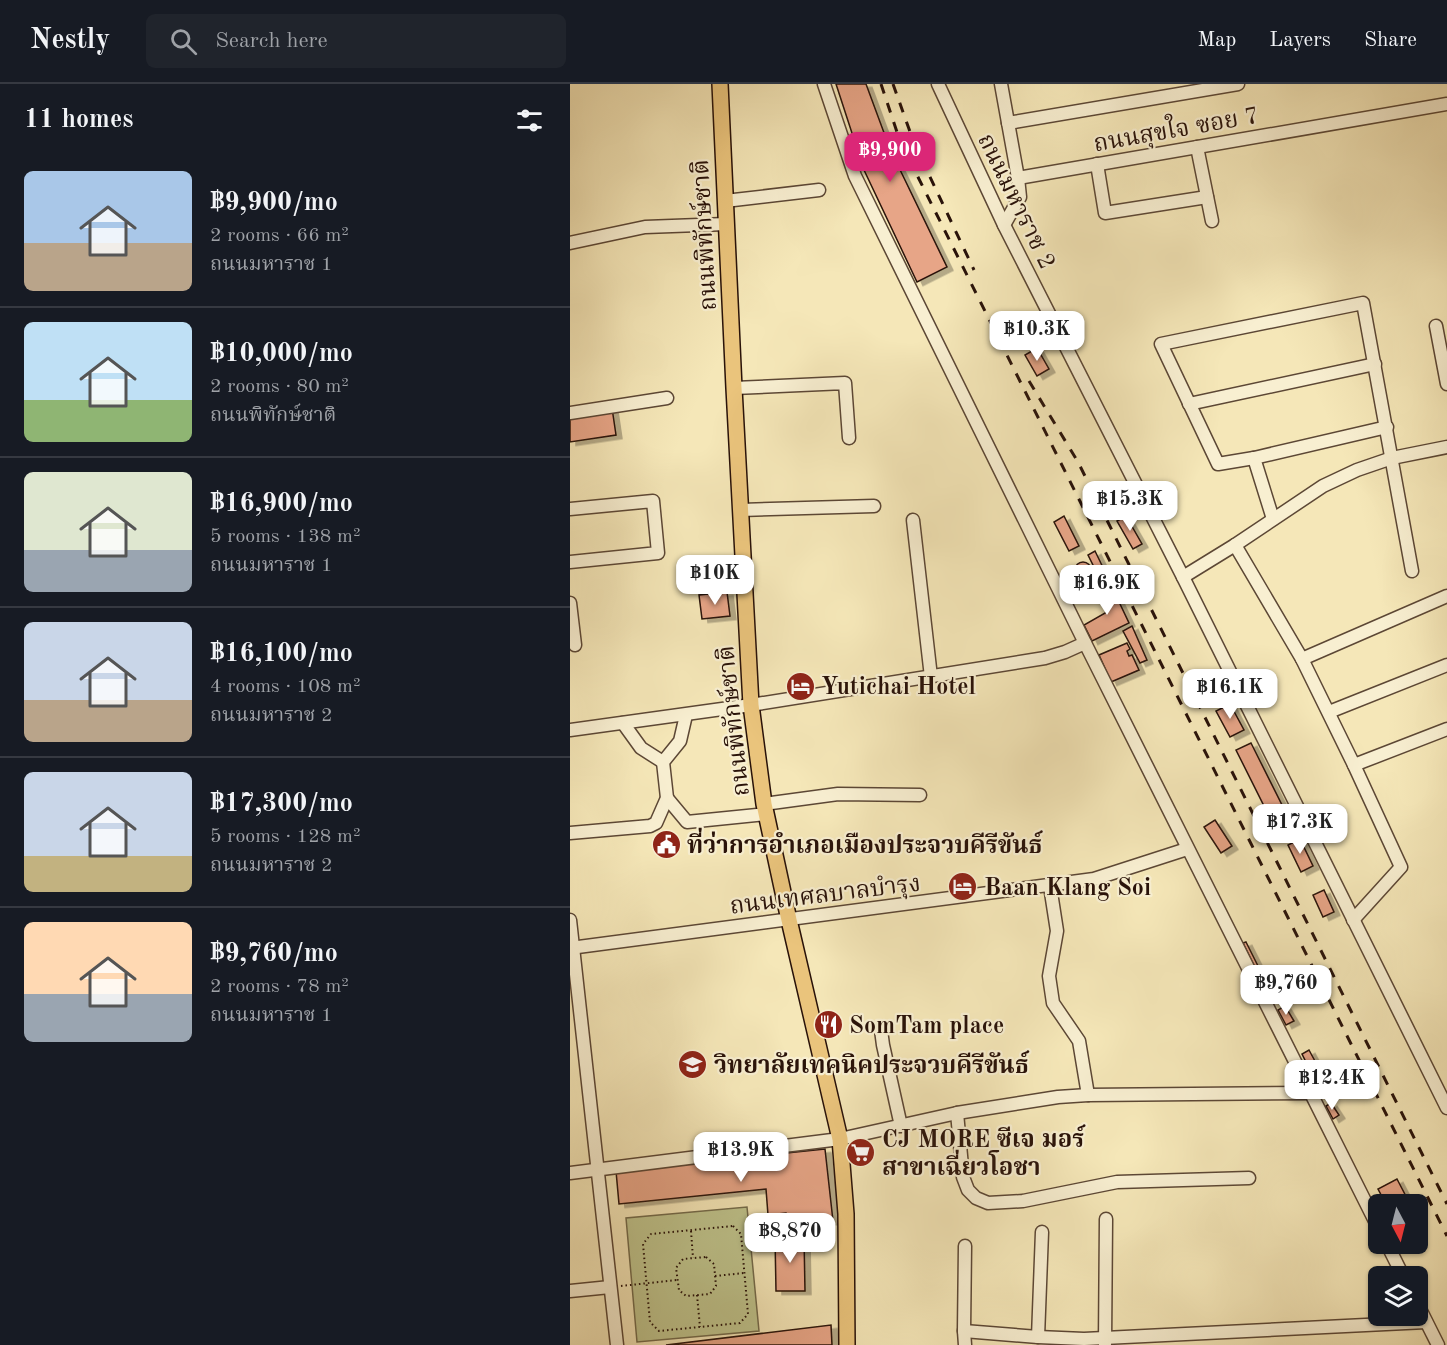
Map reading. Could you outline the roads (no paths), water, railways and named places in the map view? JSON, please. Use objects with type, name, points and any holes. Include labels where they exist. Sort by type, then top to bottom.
[{"type":"main road","name":"ถนนพิทักษ์ชาติ","points":[[720,84],[751,705],[765,809],[840,1139],[846,1214],[847,1345]]},
{"type":"street","points":[[824,84],[855,176],[1187,849],[1368,1207]]},
{"type":"street","name":"ถนนมหาราช 2","points":[[938,84],[1004,225],[1183,577],[1353,920],[1441,1081],[1447,1108]]},
{"type":"street","points":[[1001,84],[1020,196],[1004,225]]},
{"type":"street","points":[[1008,123],[1238,84]]},
{"type":"street","name":"ถนนสุขใจ ซอย 7","points":[[1018,178],[1447,104]]},
{"type":"street","points":[[1197,147],[1212,221]]},
{"type":"street","points":[[1097,164],[1105,213],[1207,196]]},
{"type":"street","points":[[725,201],[819,190]]},
{"type":"street","points":[[570,243],[645,227],[726,224]]},
{"type":"street","points":[[1387,427],[1254,459],[1218,464],[1161,344],[1363,303],[1387,427],[1412,571]]},
{"type":"street","points":[[1436,326],[1447,384]]},
{"type":"street","points":[[1189,404],[1375,364]]},
{"type":"street","points":[[734,388],[845,383],[849,438]]},
{"type":"street","points":[[570,412],[668,398]]},
{"type":"street","points":[[1183,577],[1323,486],[1357,470],[1392,458],[1447,447]]},
{"type":"street","points":[[1254,459],[1274,519]]},
{"type":"street","points":[[570,509],[653,501],[658,554],[570,562]]},
{"type":"street","points":[[741,510],[874,506]]},
{"type":"street","points":[[913,520],[931,677]]},
{"type":"street","points":[[1235,545],[1302,659],[1401,867],[1353,920]]},
{"type":"street","points":[[1302,659],[1447,596]]},
{"type":"street","points":[[570,603],[575,645]]},
{"type":"street","points":[[570,730],[686,715],[1045,658],[1085,643]]},
{"type":"street","points":[[1329,712],[1447,665]]},
{"type":"street","points":[[570,834],[650,826],[656,823],[667,798],[663,762],[680,741],[686,715]]},
{"type":"street","points":[[624,723],[641,748],[663,762]]},
{"type":"street","points":[[1354,765],[1447,729]]},
{"type":"street","points":[[667,798],[687,822],[838,794],[920,795]]},
{"type":"street","name":"ถนนเทศลบาลบำรุง","points":[[572,948],[1095,879],[1187,849]]},
{"type":"street","points":[[1050,886],[1057,932],[1049,976],[1053,1003],[1079,1041],[1088,1095]]},
{"type":"street","points":[[570,920],[617,1345]]},
{"type":"street","points":[[881,1030],[901,1126]]},
{"type":"street","points":[[570,1173],[840,1139],[957,1113],[1058,1097],[1311,1093]]},
{"type":"street","points":[[957,1113],[963,1177],[968,1190],[976,1198],[988,1203],[1023,1201],[1117,1182],[1249,1178]]},
{"type":"street","points":[[1105,1342],[1106,1219]]},
{"type":"street","points":[[1038,1337],[1042,1232]]},
{"type":"street","points":[[965,1246],[965,1345]]},
{"type":"street","points":[[570,1291],[610,1287]]},
{"type":"street","points":[[964,1331],[1105,1342],[1368,1326]]},
{"type":"street","points":[[1428,1326],[1438,1345]]},
{"type":"railway","points":[[881,84],[900,141],[1447,1236]]},
{"type":"railway","points":[[893,84],[914,143],[974,270]]},
{"type":"railway","points":[[1029,381],[1078,462],[1447,1204]]},
{"type":"place","name":"Yutichai Hotel","points":[[800,686]]},
{"type":"place","name":"ที่ว่าการอำเภอเมืองประจวบคีรีขันธ์","points":[[666,845]]},
{"type":"place","name":"Baan Klang Soi","points":[[963,887]]},
{"type":"place","name":"SomTam place","points":[[828,1025]]},
{"type":"place","name":"วิทยาลัยเทคนิคประจวบคีรีขันธ์","points":[[693,1065]]},
{"type":"place","name":"CJ MORE ซีเจ มอร์ สาขาเฉี่ยวโอชา","points":[[861,1153]]}]
